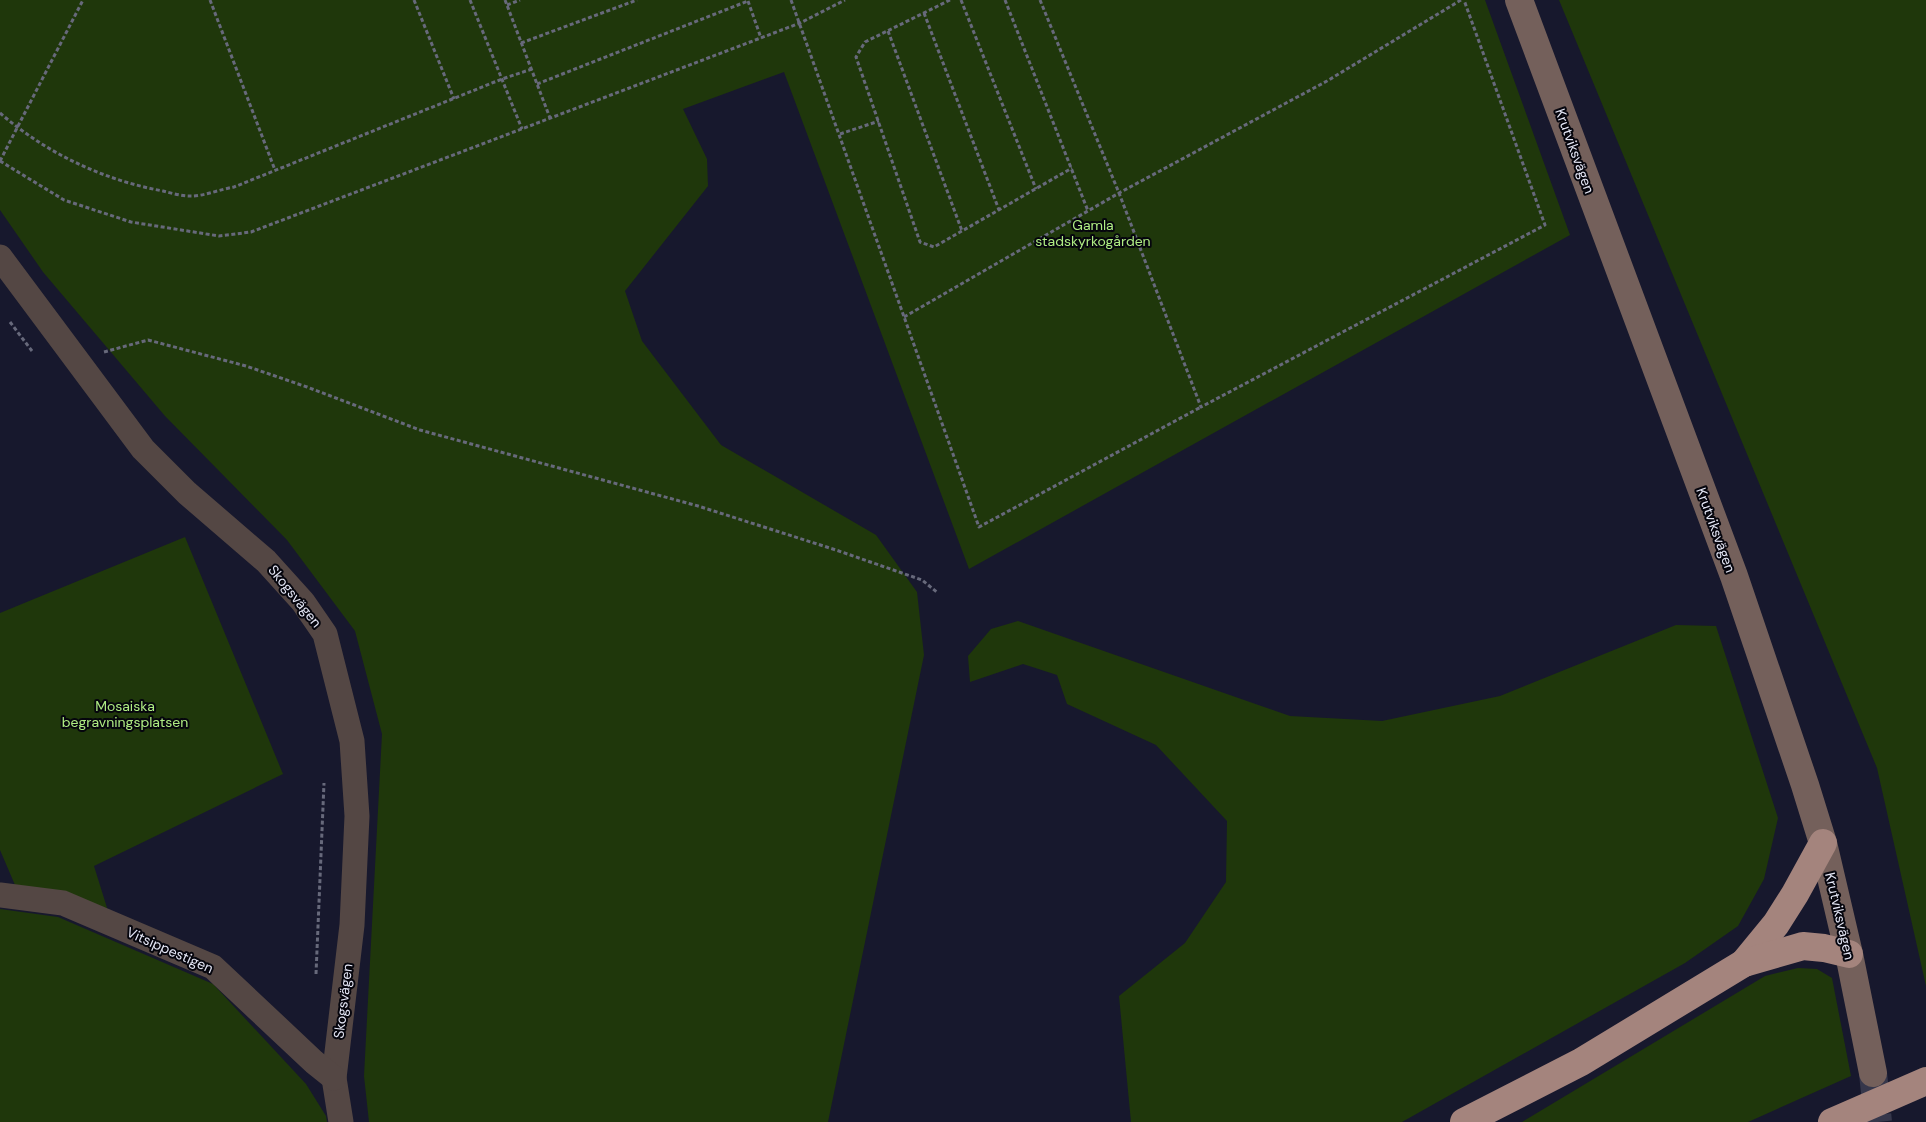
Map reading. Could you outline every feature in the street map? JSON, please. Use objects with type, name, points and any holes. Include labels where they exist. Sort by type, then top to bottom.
[{"type":"highway","points":[[1744,963],[1776,924],[1823,843]]},
{"type":"highway","points":[[1464,1122],[1581,1062],[1744,963],[1803,946],[1824,948],[1849,954]]},
{"type":"highway","points":[[1837,1120],[1921,1083]]},
{"type":"street","name":"Krutviksvägen","points":[[1519,0],[1734,576],[1805,785],[1823,843],[1849,954],[1873,1072]]},
{"type":"street","name":"Skogsvägen","points":[[0,257],[143,449],[186,493],[266,561],[303,602],[325,634],[352,740],[357,816],[352,925],[334,1078],[341,1122]]},
{"type":"street","name":"Vitsippestigen","points":[[0,895],[63,903],[213,967],[314,1062],[334,1078]]},
{"type":"path","points":[[83,0],[0,161],[64,200],[130,222],[219,236],[251,232],[762,38],[800,23],[845,0]]},
{"type":"path","points":[[210,0],[275,170]]},
{"type":"path","points":[[414,0],[454,99]]},
{"type":"path","points":[[470,0],[522,129]]},
{"type":"path","points":[[505,0],[550,118]]},
{"type":"path","points":[[507,5],[520,0]]},
{"type":"path","points":[[521,43],[637,0]]},
{"type":"path","points":[[791,0],[840,134],[904,317],[979,527],[1545,225],[1462,0],[1327,80],[1088,211],[904,317]]},
{"type":"path","points":[[950,0],[865,42],[856,57],[920,242],[934,247],[1072,168]]},
{"type":"path","points":[[961,0],[1036,189]]},
{"type":"path","points":[[1005,0],[1088,211]]},
{"type":"path","points":[[1040,0],[1119,194],[1201,407]]},
{"type":"path","points":[[537,84],[748,1],[762,38]]},
{"type":"path","points":[[924,13],[999,210]]},
{"type":"path","points":[[888,31],[962,231]]},
{"type":"path","points":[[0,113],[17,128],[53,152],[103,174],[142,187],[190,196],[234,186],[454,99],[502,78],[532,69]]},
{"type":"path","points":[[840,134],[879,121]]},
{"type":"path","points":[[5,315],[36,357]]},
{"type":"path","points":[[76,360],[148,340],[166,344],[246,366],[420,430],[698,506],[922,580],[938,592]]},
{"type":"path","points":[[316,975],[324,780]]},
{"type":"green space","name":"Gamla stadskyrkogården","points":[[0,0],[1485,0],[1570,235],[969,569],[784,72],[683,109],[707,159],[708,186],[625,291],[642,341],[721,445],[876,535],[917,592],[924,655],[828,1122],[369,1122],[364,1076],[382,734],[355,631],[287,540],[165,416],[43,272],[0,210]]},
{"type":"green space","points":[[1559,0],[1926,0],[1926,986],[1877,768]]},
{"type":"green space","name":"Mosaiska begravningsplatsen","points":[[185,537],[283,774],[94,866],[108,911],[15,885],[0,850],[0,613]]},
{"type":"green space","points":[[1018,621],[1290,716],[1382,721],[1500,696],[1676,625],[1716,626],[1778,818],[1764,879],[1738,926],[1685,963],[1402,1122],[1131,1122],[1119,996],[1185,943],[1226,882],[1227,821],[1156,745],[1067,704],[1057,675],[1023,664],[970,682],[968,656],[991,629]]},
{"type":"green space","points":[[0,909],[58,917],[213,984],[306,1084],[326,1116],[327,1122],[0,1122]]},
{"type":"green space","points":[[1798,968],[1817,969],[1832,978],[1851,1076],[1748,1122],[1522,1122],[1765,976]]},
{"type":"tunnel","points":[[1873,1073],[1878,1122]]}]
